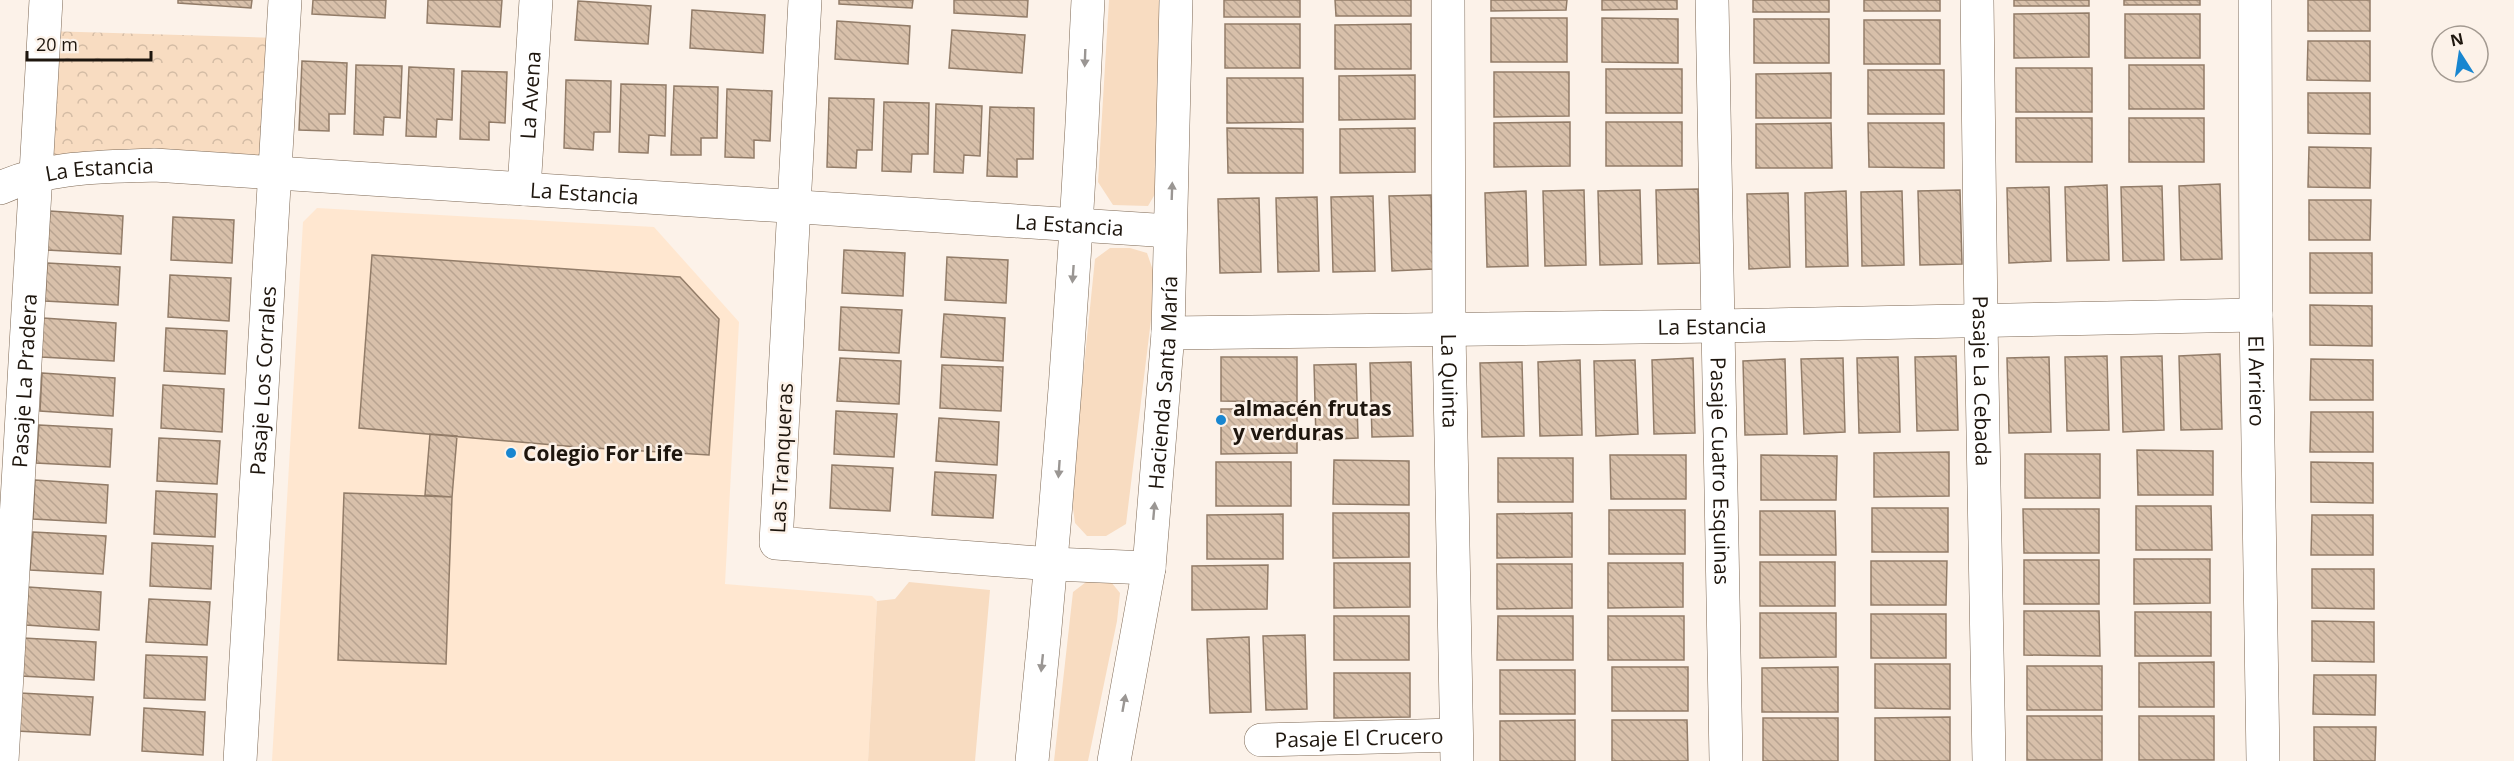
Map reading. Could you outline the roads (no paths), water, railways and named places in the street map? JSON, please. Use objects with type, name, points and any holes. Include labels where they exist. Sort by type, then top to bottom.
[{"type":"street","name":"Pasaje La Pradera","points":[[2,761],[46,0]]},
{"type":"street","name":"Pasaje Los Corrales","points":[[240,761],[285,0]]},
{"type":"street","name":"La Avena","points":[[524,189],[536,0]]},
{"type":"street","name":"Las Tranqueras","points":[[806,0],[776,543],[1053,564],[1149,568]]},
{"type":"street","points":[[1032,761],[1053,564],[1076,225],[1088,0]]},
{"type":"street","name":"Hacienda Santa María","points":[[1114,761],[1149,568],[1168,333],[1176,0]]},
{"type":"street","name":"La Quinta","points":[[1448,0],[1449,330],[1456,748]]},
{"type":"street","name":"Pasaje Cuatro Esquinas","points":[[1712,0],[1726,761]]},
{"type":"street","name":"Pasaje La Cebada","points":[[1977,0],[1989,761]]},
{"type":"street","name":"El Arriero","points":[[2254,0],[2263,761]]},
{"type":"street","name":"La Estancia","points":[[0,188],[35,176],[77,168],[154,165],[1170,231]]},
{"type":"street","name":"La Estancia","points":[[1168,333],[1718,326],[2256,315]]},
{"type":"street","name":"Pasaje El Crucero","points":[[1261,740],[1456,748]]},
{"type":"place","name":"almacén frutas y verduras","points":[[1221,420]]},
{"type":"place","name":"Colegio For Life","points":[[511,453]]}]
